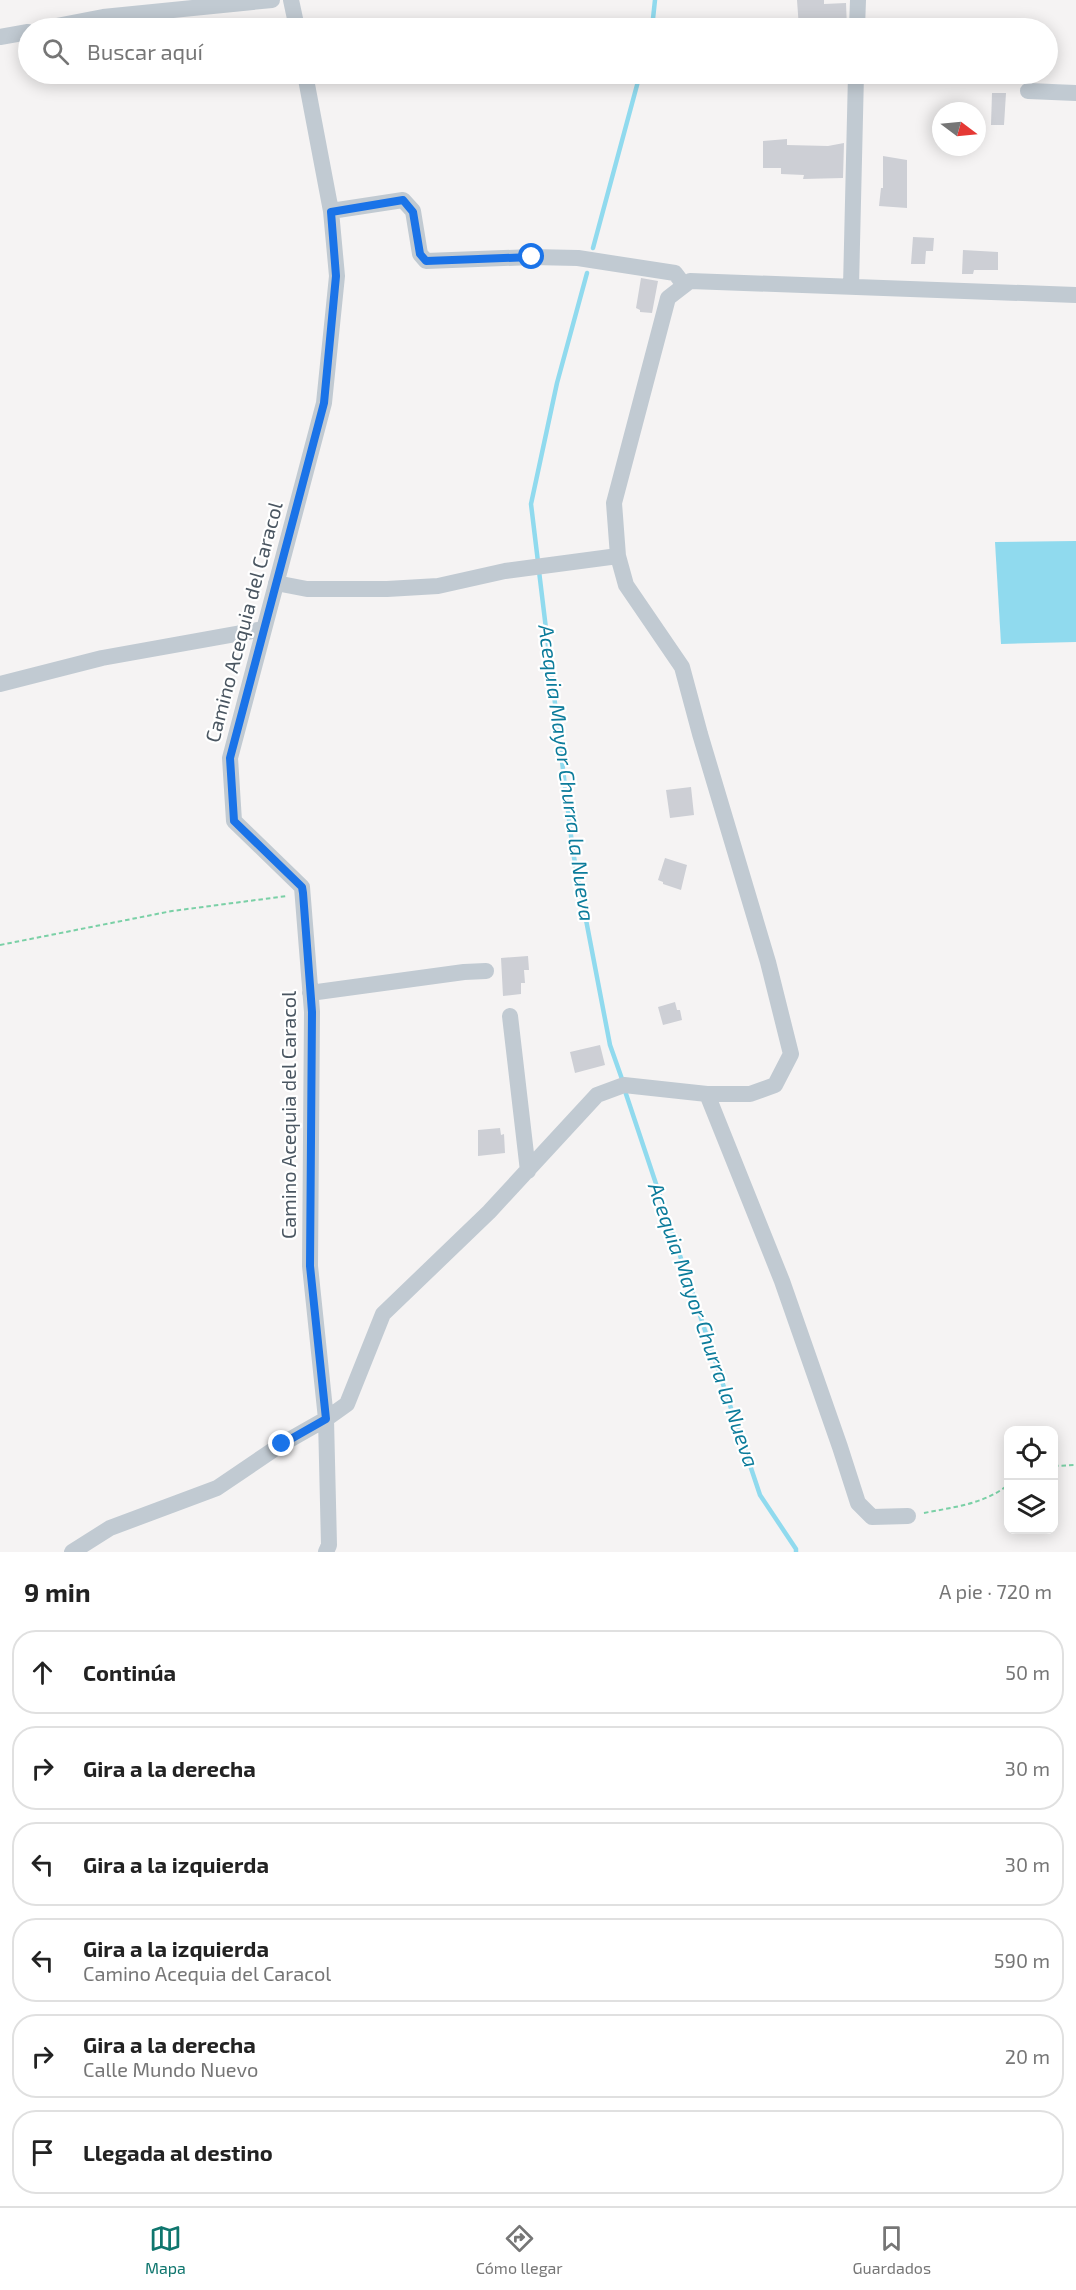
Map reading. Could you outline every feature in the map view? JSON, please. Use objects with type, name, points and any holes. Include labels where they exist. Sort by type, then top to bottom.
[{"type":"street","points":[[98,18],[272,0]]},
{"type":"street","points":[[291,0],[295,18]]},
{"type":"street","points":[[857,18],[858,0]]},
{"type":"street","points":[[0,38],[18,34]]},
{"type":"street","name":"Camino Acequia del Caracol","points":[[307,84],[331,212],[336,276],[324,403],[230,758],[234,821],[302,887],[303,893],[310,993],[310,1266],[326,1419],[329,1545],[326,1552]]},
{"type":"street","points":[[851,287],[856,84]]},
{"type":"street","points":[[1028,91],[1076,93]]},
{"type":"street","points":[[331,212],[403,200],[413,212],[420,254],[426,261],[532,257],[578,258],[675,273],[684,285]]},
{"type":"street","points":[[72,1552],[110,1528],[217,1488],[347,1404],[383,1314],[489,1212],[597,1095],[624,1085],[707,1094],[750,1094],[775,1085],[791,1054],[768,962],[682,667],[626,585],[618,556],[614,503],[668,298],[690,281],[1076,295]]},
{"type":"street","points":[[276,583],[307,589],[387,589],[438,586],[505,571],[618,556]]},
{"type":"street","points":[[0,684],[102,658],[263,629]]},
{"type":"street","points":[[310,993],[486,971]]},
{"type":"street","points":[[510,1016],[528,1170]]},
{"type":"street","points":[[707,1094],[782,1281],[858,1503],[872,1516],[908,1516]]},
{"type":"path","points":[[0,945],[172,911],[303,893]]},
{"type":"path","points":[[1058,1466],[1076,1465]]},
{"type":"path","points":[[908,1516],[968,1504],[996,1494],[1004,1488]]},
{"type":"water","points":[[1076,541],[1076,642],[1001,644],[995,542]]},
{"type":"building","points":[[797,0],[824,0],[824,4],[846,3],[847,18],[798,18]]},
{"type":"building","points":[[992,93],[1006,93],[1004,125],[991,125]]},
{"type":"building","points":[[787,139],[787,145],[828,146],[844,143],[843,178],[803,179],[804,175],[781,174],[781,168],[763,168],[763,141]]},
{"type":"building","points":[[883,156],[907,160],[907,208],[879,206],[881,188],[883,188]]},
{"type":"building","points":[[913,237],[934,238],[933,251],[926,251],[925,264],[911,264]]},
{"type":"building","points":[[963,250],[998,252],[998,270],[974,270],[973,274],[962,274]]},
{"type":"building","points":[[641,278],[658,281],[652,313],[640,312],[636,308]]},
{"type":"building","points":[[691,787],[694,815],[670,818],[666,790]]},
{"type":"building","points":[[665,858],[687,865],[681,890],[658,880]]},
{"type":"building","points":[[528,956],[529,970],[524,970],[525,983],[521,983],[521,994],[503,996],[501,958]]},
{"type":"building","points":[[675,1002],[682,1020],[663,1025],[658,1007]]},
{"type":"building","points":[[600,1045],[605,1065],[575,1073],[570,1052]]},
{"type":"building","points":[[500,1128],[501,1135],[504,1134],[505,1153],[478,1156],[478,1130]]},
{"type":"waterway","name":"Acequia Mayor Churra la Nueva","points":[[653,18],[655,0]]},
{"type":"waterway","name":"Acequia Mayor Churra la Nueva","points":[[593,248],[637,84]]},
{"type":"waterway","name":"Acequia Mayor Churra la Nueva","points":[[538,562],[531,504],[557,383],[587,273]]},
{"type":"waterway","name":"Acequia Mayor Churra la Nueva","points":[[539,571],[573,852],[610,1045],[622,1079]]},
{"type":"waterway","name":"Acequia Mayor Churra la Nueva","points":[[625,1091],[760,1495],[796,1552]]},
{"type":"route","points":[[282,1444],[326,1419],[310,1266],[312,1012],[303,893],[302,887],[234,821],[230,758],[324,403],[336,276],[331,212],[403,200],[413,212],[420,254],[426,261],[532,257]]}]
